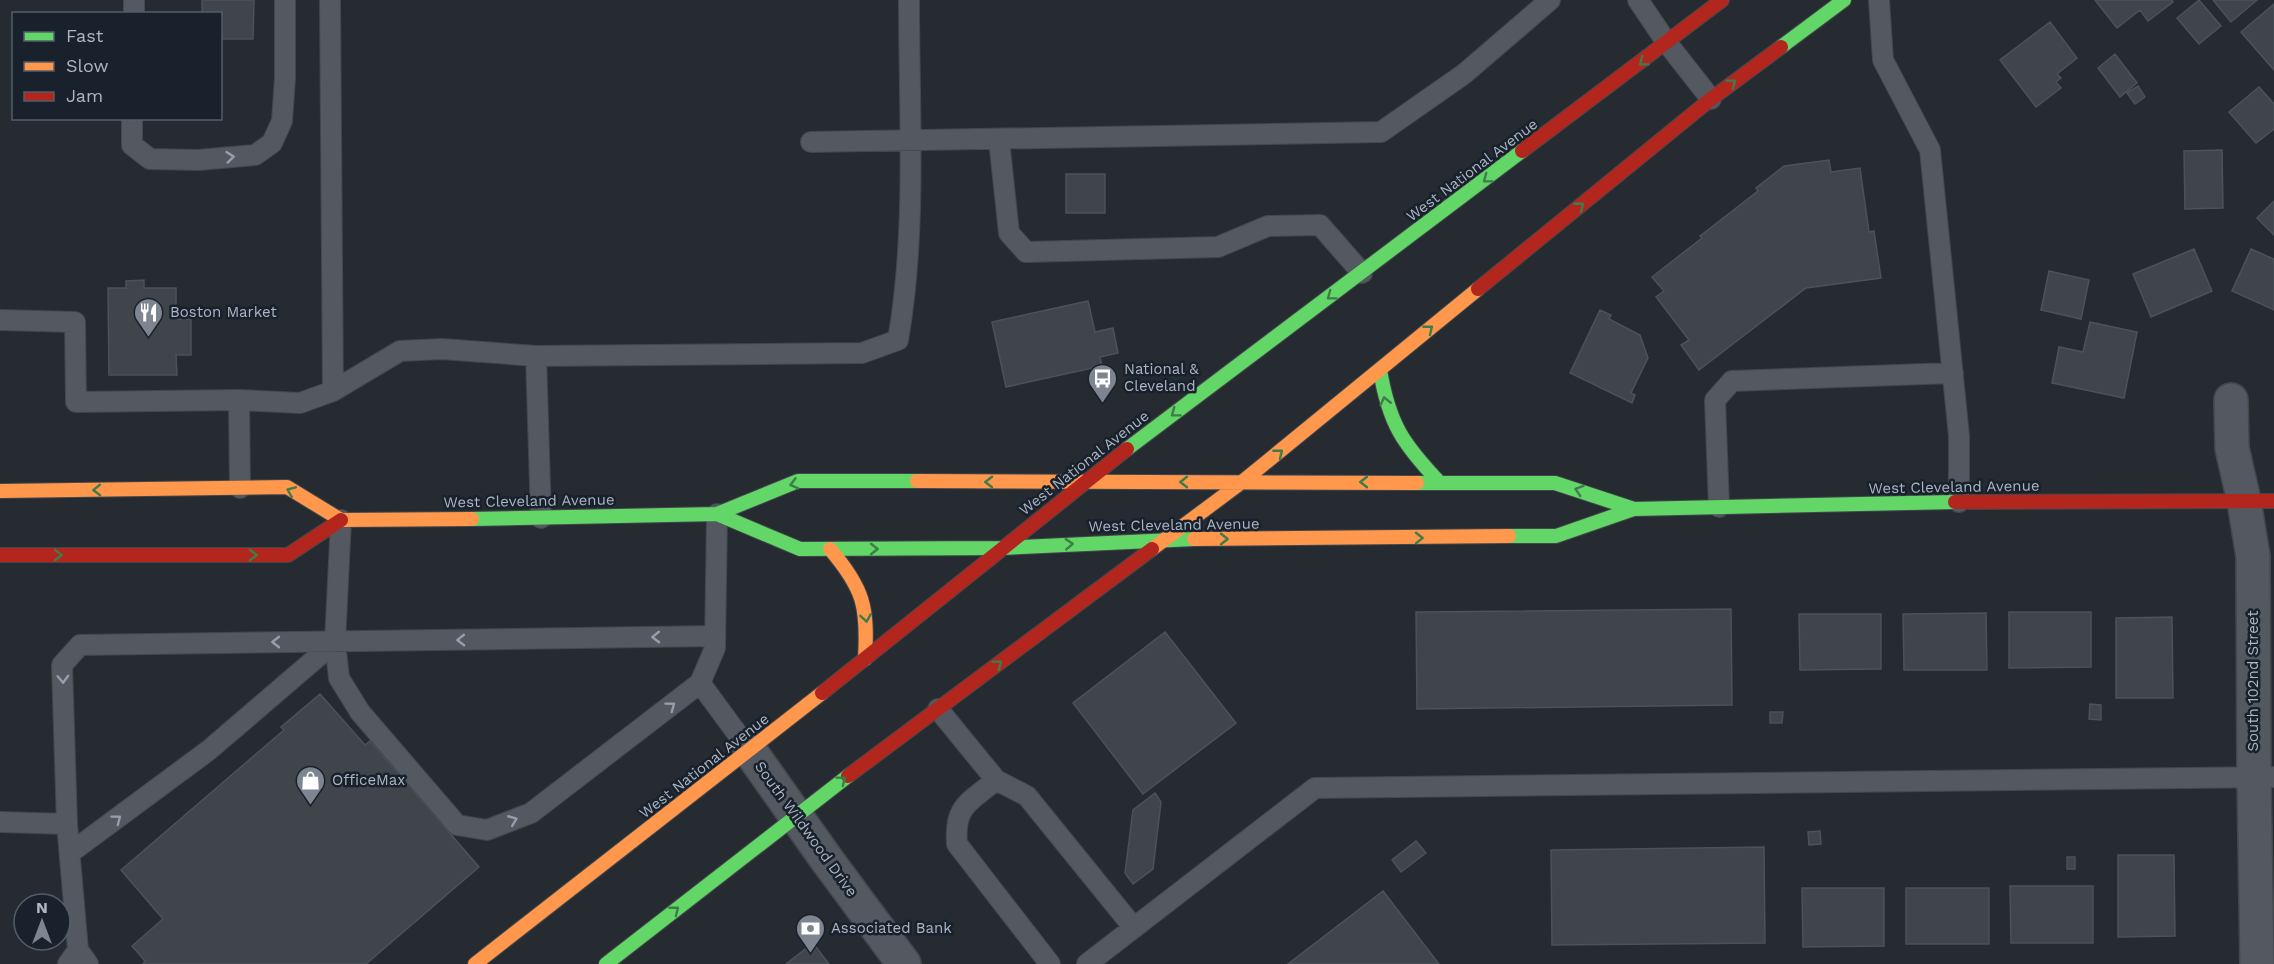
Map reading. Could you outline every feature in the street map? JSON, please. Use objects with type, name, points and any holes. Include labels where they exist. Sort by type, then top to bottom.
[{"type":"main road","name":"West National Avenue","points":[[475,964],[750,751],[1083,482],[1722,0]]},
{"type":"main road","points":[[606,964],[795,815],[1242,482],[1711,99],[1844,0]]},
{"type":"main road","points":[[1380,370],[1384,399],[1393,426],[1412,455],[1440,483]]},
{"type":"main road","name":"West Cleveland Avenue","points":[[341,520],[717,514],[798,481],[1555,483],[1634,509]]},
{"type":"main road","points":[[0,491],[287,487],[341,520],[288,555],[0,555]]},
{"type":"main road","name":"West Cleveland Avenue","points":[[717,514],[800,549],[1002,548],[1165,539],[1556,536],[1634,509],[1959,502],[2259,501]]},
{"type":"main road","points":[[830,549],[850,571],[860,590],[867,624],[865,659]]},
{"type":"street","name":"South 102nd Street","points":[[2231,400],[2232,448],[2259,501],[2253,556],[2264,777],[2257,964]]},
{"type":"street","name":"South Wildwood Drive","points":[[750,751],[904,964]]},
{"type":"lane","points":[[132,120],[132,145],[150,159],[198,160],[255,155],[272,143],[282,121],[285,78],[285,0]]},
{"type":"lane","points":[[330,0],[333,391]]},
{"type":"lane","points":[[0,320],[75,322],[76,402],[239,400],[300,403],[333,391],[400,351],[442,349],[536,356],[862,353],[898,340],[904,302],[908,234],[909,0]]},
{"type":"lane","points":[[811,142],[1381,132],[1464,74],[1550,0]]},
{"type":"lane","points":[[1638,0],[1667,43],[1711,99]]},
{"type":"lane","points":[[1879,0],[1884,60],[1930,150],[1959,436],[1959,502]]},
{"type":"lane","points":[[999,140],[1009,233],[1026,252],[1218,247],[1268,226],[1320,225],[1362,273]]},
{"type":"lane","points":[[536,356],[541,518]]},
{"type":"lane","points":[[1719,507],[1715,400],[1732,381],[1953,373]]},
{"type":"lane","points":[[239,400],[240,488]]},
{"type":"lane","points":[[341,520],[334,642],[339,678],[360,712],[457,825],[487,830],[531,813],[700,683],[715,648],[717,514]]},
{"type":"lane","points":[[78,960],[67,824],[62,665],[80,645],[715,636]]},
{"type":"lane","points":[[70,854],[209,750],[334,642]]},
{"type":"lane","points":[[700,683],[750,751]]},
{"type":"lane","points":[[938,709],[996,780],[1027,796],[1134,928]]},
{"type":"lane","points":[[1087,964],[1315,788],[2264,777]]},
{"type":"lane","points":[[996,780],[960,810],[956,828],[957,844],[1050,964]]},
{"type":"lane","points":[[0,822],[67,824]]},
{"type":"building","points":[[202,0],[254,0],[253,39],[222,39],[222,12],[202,12]]},
{"type":"building","points":[[2095,0],[2172,0],[2173,2],[2148,21],[2140,10],[2117,28]]},
{"type":"building","points":[[2199,0],[2221,26],[2199,44],[2177,18]]},
{"type":"building","points":[[2213,0],[2257,0],[2231,22]]},
{"type":"building","points":[[2274,4],[2274,70],[2241,32]]},
{"type":"building","points":[[2050,22],[2077,58],[2057,74],[2061,78],[2056,82],[2061,88],[2036,107],[2000,60]]},
{"type":"building","points":[[2115,54],[2137,83],[2120,97],[2098,68]]},
{"type":"building","points":[[2138,86],[2145,97],[2135,104],[2127,93]]},
{"type":"building","points":[[2259,87],[2274,104],[2274,129],[2256,143],[2229,112]]},
{"type":"building","points":[[2222,150],[2223,208],[2185,209],[2184,151]]},
{"type":"building","points":[[1829,160],[1831,172],[1860,168],[1869,232],[1874,231],[1881,278],[1806,288],[1699,370],[1681,345],[1689,340],[1656,297],[1664,291],[1652,277],[1758,191],[1756,188],[1784,166]]},
{"type":"building","points":[[1066,174],[1105,174],[1105,213],[1066,213]]},
{"type":"building","points":[[2274,201],[2274,235],[2257,218]]},
{"type":"building","points":[[2194,249],[2212,291],[2151,317],[2133,274]]},
{"type":"building","points":[[2251,249],[2274,259],[2274,310],[2232,291]]},
{"type":"building","points":[[2049,271],[2089,280],[2081,319],[2041,310]]},
{"type":"building","name":"Boston Market","points":[[144,280],[144,288],[176,288],[176,319],[191,319],[191,355],[176,355],[177,375],[109,375],[108,288],[126,288],[126,281]]},
{"type":"building","points":[[1088,301],[1095,332],[1113,328],[1118,353],[1100,357],[1102,366],[1006,387],[992,322]]},
{"type":"building","points":[[1600,310],[1611,315],[1609,319],[1640,335],[1648,358],[1631,393],[1635,395],[1632,403],[1570,373]]},
{"type":"building","points":[[2090,322],[2137,332],[2124,398],[2052,383],[2059,347],[2083,352]]},
{"type":"building","points":[[1731,609],[1732,705],[1417,709],[1416,612]]},
{"type":"building","points":[[2009,612],[2091,612],[2091,667],[2009,668]]},
{"type":"building","points":[[1986,613],[1987,670],[1904,670],[1903,614]]},
{"type":"building","points":[[1799,614],[1881,614],[1881,669],[1800,670]]},
{"type":"building","points":[[2172,617],[2173,698],[2116,698],[2116,618]]},
{"type":"building","points":[[1165,632],[1236,723],[1143,794],[1073,703]]},
{"type":"building","name":"OfficeMax","points":[[320,694],[365,745],[370,741],[479,867],[366,964],[143,964],[145,961],[132,946],[163,919],[121,870],[284,730],[281,727]]},
{"type":"building","points":[[2090,704],[2101,705],[2101,720],[2089,719]]},
{"type":"building","points":[[1770,712],[1783,712],[1782,723],[1770,723]]},
{"type":"building","points":[[1155,793],[1161,802],[1153,869],[1133,884],[1125,873],[1133,810]]},
{"type":"building","points":[[1820,831],[1821,844],[1809,845],[1808,832]]},
{"type":"building","points":[[1416,841],[1426,853],[1401,872],[1392,860]]},
{"type":"building","points":[[1764,847],[1765,943],[1552,945],[1551,850]]},
{"type":"building","points":[[2118,855],[2174,855],[2175,936],[2118,937]]},
{"type":"building","points":[[2067,857],[2075,857],[2075,869],[2067,869]]},
{"type":"building","points":[[2010,886],[2093,886],[2093,943],[2011,943]]},
{"type":"building","points":[[1802,888],[1884,888],[1884,946],[1803,947]]},
{"type":"building","points":[[1906,888],[1989,888],[1989,944],[1906,944]]},
{"type":"building","points":[[1383,891],[1439,964],[1288,964]]},
{"type":"building","name":"Associated Bank","points":[[813,943],[829,964],[786,964]]},
{"type":"traffic: fast","points":[[1781,47],[1844,0]]},
{"type":"traffic: fast","points":[[1127,449],[1522,151]]},
{"type":"traffic: fast","points":[[1380,370],[1393,419],[1407,444],[1440,483]]},
{"type":"traffic: fast","points":[[472,519],[717,514],[798,481],[917,481]]},
{"type":"traffic: fast","points":[[1417,483],[1555,483],[1634,509]]},
{"type":"traffic: fast","points":[[1509,536],[1556,536],[1634,509],[1955,502]]},
{"type":"traffic: fast","points":[[717,514],[800,549],[1002,548],[1194,539]]},
{"type":"traffic: fast","points":[[606,964],[848,776]]},
{"type":"traffic: slow","points":[[1152,549],[1242,482],[1478,289]]},
{"type":"traffic: slow","points":[[917,481],[1417,483]]},
{"type":"traffic: slow","points":[[0,491],[287,487],[341,520],[472,519]]},
{"type":"traffic: slow","points":[[1194,539],[1509,536]]},
{"type":"traffic: slow","points":[[830,549],[850,576],[861,600],[866,626],[865,659]]},
{"type":"traffic: slow","points":[[475,964],[822,693]]},
{"type":"traffic: jam","points":[[1522,151],[1722,0]]},
{"type":"traffic: jam","points":[[1478,289],[1711,99],[1781,47]]},
{"type":"traffic: jam","points":[[822,693],[1127,449]]},
{"type":"traffic: jam","points":[[1955,502],[2274,501]]},
{"type":"traffic: jam","points":[[0,555],[288,555],[341,520]]},
{"type":"traffic: jam","points":[[848,776],[1152,549]]},
{"type":"place","name":"Boston Market","points":[[149,338]]},
{"type":"place","name":"National & Cleveland","points":[[1103,404]]},
{"type":"place","name":"OfficeMax","points":[[311,806]]},
{"type":"place","name":"Associated Bank","points":[[810,954]]}]
